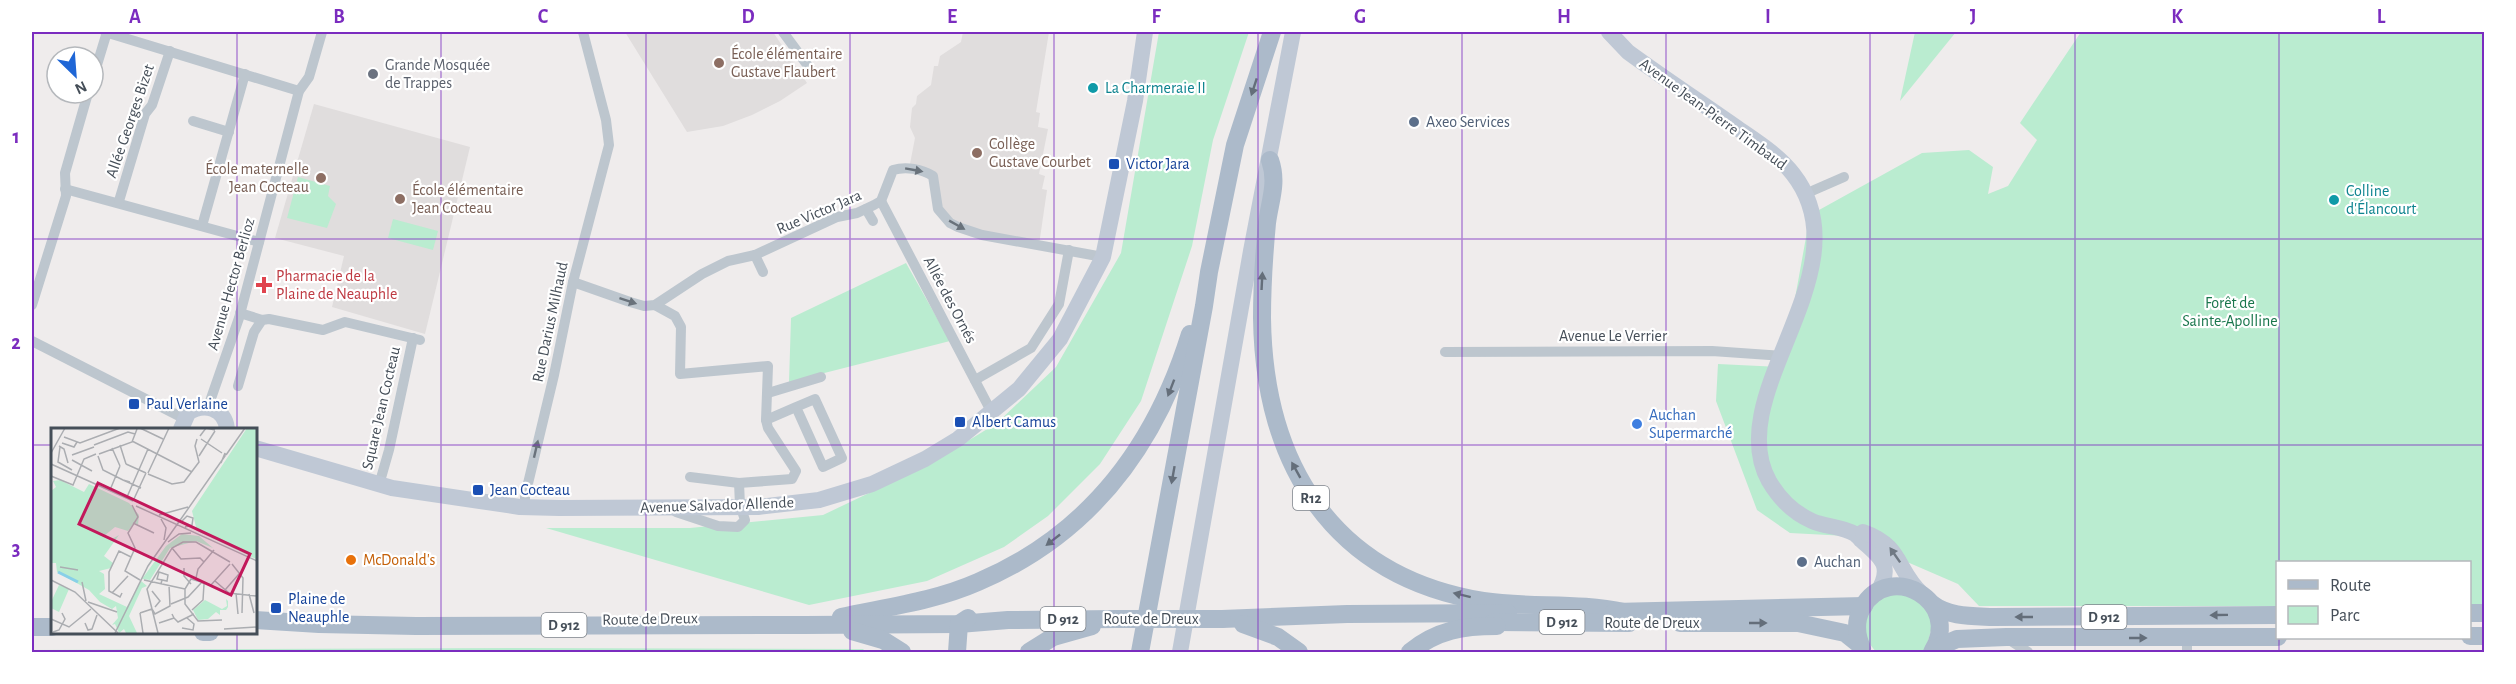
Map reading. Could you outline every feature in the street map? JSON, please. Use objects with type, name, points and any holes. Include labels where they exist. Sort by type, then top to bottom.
[{"type":"main road","points":[[1140,652],[1209,272],[1235,145],[1272,32]]},
{"type":"main road","name":"R12","points":[[1270,160],[1275,175],[1268,218],[1262,283],[1266,374],[1274,416],[1287,455],[1312,500],[1346,539],[1407,579],[1484,601],[1600,607],[1624,612]]},
{"type":"main road","points":[[840,617],[899,606],[978,582],[1043,548],[1100,499],[1122,473],[1146,437],[1167,396],[1209,272]]},
{"type":"main road","points":[[1863,649],[1857,625],[1864,606],[1877,593],[1898,587],[1910,588],[1927,599],[1940,626],[1933,651]]},
{"type":"main road","name":"D 912","points":[[1927,599],[1941,610],[1958,615],[1993,617],[2276,615]]},
{"type":"main road","name":"Route de Dreux","points":[[256,620],[416,626],[959,624],[1008,620],[1230,619],[1347,614],[1624,612],[1864,606]]},
{"type":"main road","name":"Route de Dreux","points":[[256,610],[332,620],[976,616],[1008,620]]},
{"type":"main road","points":[[957,652],[959,624],[964,619],[976,616]]},
{"type":"main road","name":"Route de Dreux","points":[[1258,618],[1345,622],[1798,623],[1845,633],[1863,649]]},
{"type":"main road","points":[[1029,652],[1053,638],[1117,619]]},
{"type":"main road","points":[[1230,619],[1278,637],[1299,652]]},
{"type":"main road","points":[[32,620],[51,620]]},
{"type":"main road","points":[[1410,652],[1437,634],[1462,627],[1530,627],[1545,622]]},
{"type":"main road","points":[[805,625],[865,634],[883,640],[902,652]]},
{"type":"main road","points":[[32,627],[51,627]]},
{"type":"main road","name":"D 912","points":[[1933,651],[1957,639],[2006,638],[2187,645],[2276,637]]},
{"type":"street","points":[[106,32],[299,91]]},
{"type":"street","name":"Avenue Hector Berlioz","points":[[208,406],[240,314],[299,91],[309,77],[322,32]]},
{"type":"street","name":"Rue Darius Milhaud","points":[[525,507],[525,496],[554,375],[573,282],[609,145],[606,120],[583,32]]},
{"type":"street","points":[[783,32],[811,70]]},
{"type":"street","name":"Avenue Salvador Allende","points":[[256,448],[379,485],[525,507],[664,508],[740,505],[758,507],[819,500],[872,484],[926,459],[958,439],[1019,389],[1060,339],[1103,257],[1135,101],[1145,32]]},
{"type":"street","name":"R12","points":[[1180,652],[1251,251],[1293,32]]},
{"type":"street","name":"Avenue Jean-Pierre Timbaud","points":[[1609,32],[1628,52],[1775,155],[1792,172],[1805,194],[1811,212],[1815,249],[1806,287],[1759,426],[1758,439],[1763,468],[1769,481],[1791,508],[1813,522],[1857,535],[1876,551],[1882,562],[1884,579],[1877,593]]},
{"type":"street","name":"Allée Georges Bizet","points":[[119,201],[145,114],[152,105],[170,51]]},
{"type":"street","points":[[202,226],[245,74]]},
{"type":"street","points":[[32,305],[66,196],[65,173],[85,105]]},
{"type":"street","points":[[193,121],[229,132]]},
{"type":"street","name":"Rue Victor Jara","points":[[655,305],[702,274],[728,261],[755,255],[837,217],[866,209],[881,201],[893,170],[902,168],[927,172],[933,176],[938,208],[950,223],[958,227],[982,235],[1103,257]]},
{"type":"street","points":[[1805,194],[1844,177]]},
{"type":"street","points":[[66,189],[260,242]]},
{"type":"street","name":"Allée des Ornés","points":[[881,201],[992,413]]},
{"type":"street","points":[[866,209],[873,221]]},
{"type":"street","points":[[975,380],[1030,348],[1059,304],[1069,250]]},
{"type":"street","points":[[755,255],[763,272]]},
{"type":"street","points":[[573,282],[644,306],[655,305],[675,315],[681,327],[680,374],[768,366],[766,420],[768,428],[796,471],[792,479],[739,483],[690,477]]},
{"type":"street","points":[[220,371],[240,381],[254,332],[262,320],[240,314]]},
{"type":"street","name":"Square Jean Cocteau","points":[[262,320],[269,319],[322,330],[345,322],[416,339],[379,485]]},
{"type":"street","points":[[32,341],[182,424],[194,409],[208,406],[220,412],[227,428]]},
{"type":"street","name":"Avenue Le Verrier","points":[[1445,352],[1702,351],[1782,356]]},
{"type":"street","points":[[768,393],[821,377]]},
{"type":"street","points":[[766,420],[796,407],[815,399],[842,458],[823,468],[796,407]]},
{"type":"street","points":[[739,483],[740,505]]},
{"type":"street","name":"Avenue Jean-Pierre Timbaud","points":[[1857,535],[1863,532],[1884,542],[1899,559],[1912,584],[1927,599]]},
{"type":"street","points":[[2006,638],[2028,652]]},
{"type":"shaded area","name":"École élémentaire Gustave Flaubert","points":[[625,32],[773,32],[807,83],[780,101],[752,115],[723,126],[687,132]]},
{"type":"shaded area","name":"Collège Gustave Courbet","points":[[963,32],[1049,32],[1036,112],[1040,113],[1038,127],[1048,129],[1039,174],[1045,176],[1042,189],[1047,190],[1039,245],[982,235],[944,216],[935,182],[909,169],[915,138],[910,127],[912,108],[916,104],[917,96],[931,85],[934,66],[938,66],[940,56],[961,42]]},
{"type":"shaded area","name":"École élémentaire Jean Cocteau","points":[[314,104],[470,147],[425,334],[332,307],[344,256],[275,238]]},
{"type":"green space","points":[[1159,32],[1249,32],[1213,140],[1192,246],[1141,401],[1100,464],[1048,516],[1004,547],[927,581],[809,605],[546,528],[690,528],[823,515],[932,463],[997,423],[1056,367],[1121,253]]},
{"type":"green space","points":[[1915,32],[1956,32],[1900,101]]},
{"type":"green space","name":"Forêt de Sainte-Apolline","points":[[2081,32],[2484,32],[2484,607],[2471,607],[2471,561],[2276,561],[2276,606],[1979,606],[1958,584],[1847,536],[1790,533],[1757,510],[1716,401],[1718,364],[1780,367],[1785,354],[1810,215],[1922,153],[1969,150],[1993,167],[1988,194],[2008,186],[2037,140],[2020,123]]},
{"type":"green space","points":[[298,177],[330,186],[328,196],[336,204],[327,228],[287,218]]},
{"type":"green space","points":[[393,219],[438,231],[433,250],[388,238]]},
{"type":"green space","points":[[906,263],[950,341],[789,382],[791,318]]},
{"type":"green space","points":[[1911,593],[1934,620],[1926,648],[1922,652],[1876,652],[1866,639],[1865,617],[1883,595]]},
{"type":"green space","points":[[863,649],[866,652],[32,652],[32,650]]},
{"type":"place","name":"École élémentaire Gustave Flaubert","points":[[719,63]]},
{"type":"place","name":"Grande Mosquée de Trappes","points":[[373,74]]},
{"type":"place","name":"La Charmeraie II","points":[[1093,88]]},
{"type":"place","name":"Axeo Services","points":[[1414,122]]},
{"type":"place","name":"Collège Gustave Courbet","points":[[977,153]]},
{"type":"place","name":"Victor Jara","points":[[1114,164]]},
{"type":"place","name":"École maternelle Jean Cocteau","points":[[321,178]]},
{"type":"place","name":"École élémentaire Jean Cocteau","points":[[400,199]]},
{"type":"place","name":"Colline d'Élancourt","points":[[2334,200]]},
{"type":"place","name":"Pharmacie de la Plaine de Neauphle","points":[[264,285]]},
{"type":"place","name":"Paul Verlaine","points":[[134,404]]},
{"type":"place","name":"Albert Camus","points":[[960,422]]},
{"type":"place","name":"Auchan Supermarché","points":[[1637,424]]},
{"type":"place","name":"Jean Cocteau","points":[[478,490]]},
{"type":"place","name":"McDonald's","points":[[351,560]]},
{"type":"place","name":"Auchan","points":[[1802,562]]},
{"type":"place","name":"Plaine de Neauphle","points":[[276,608]]}]
